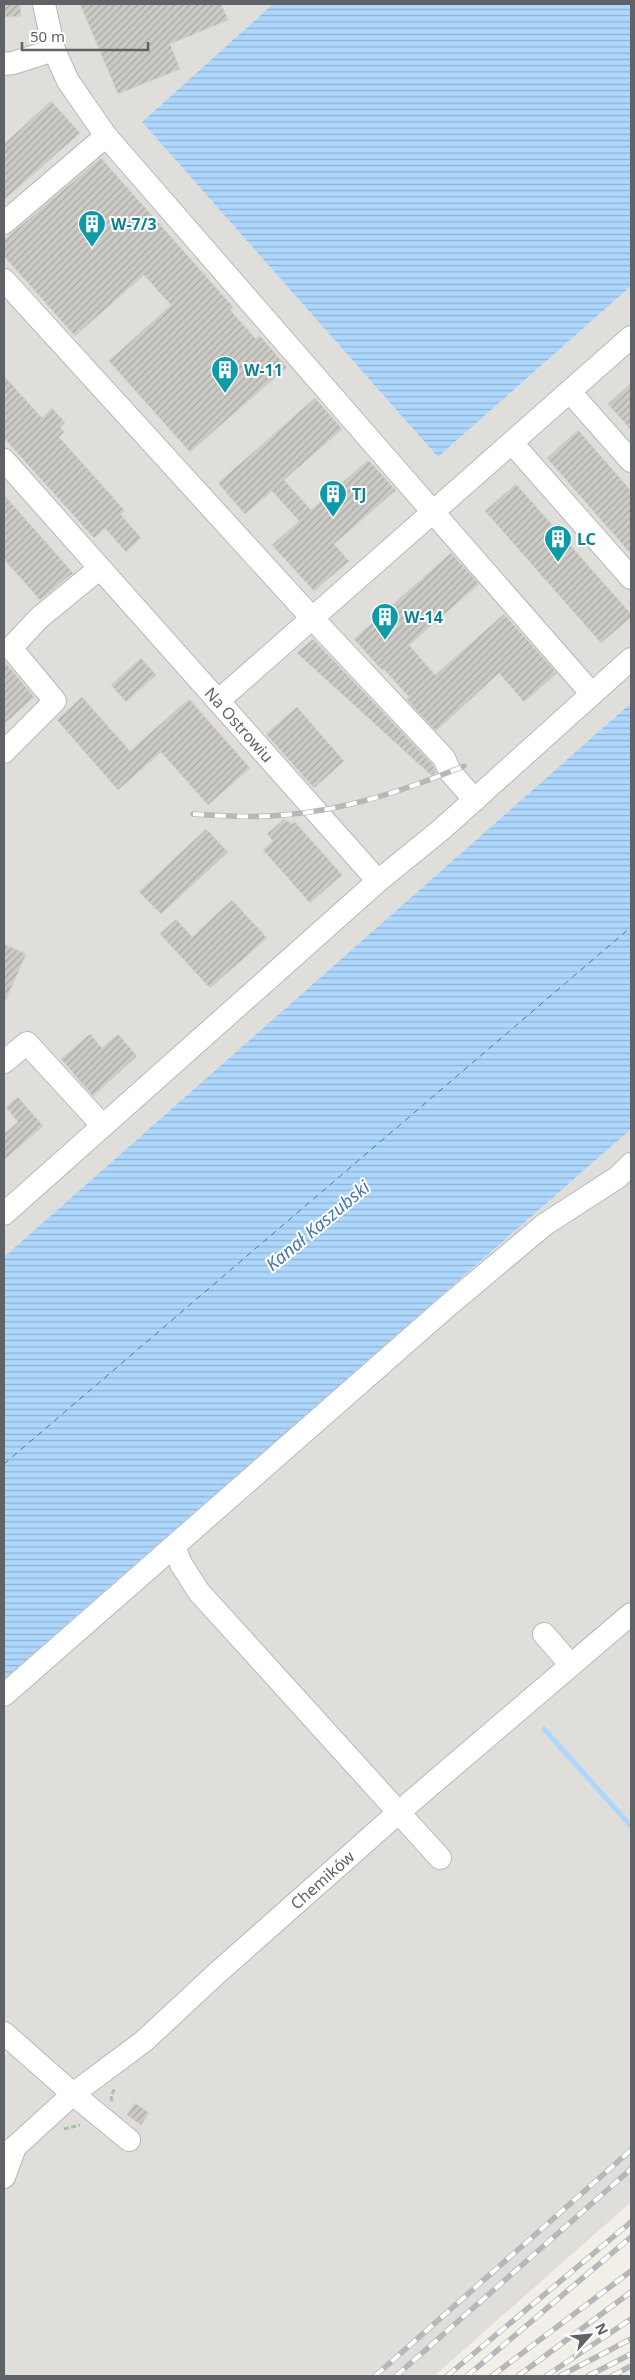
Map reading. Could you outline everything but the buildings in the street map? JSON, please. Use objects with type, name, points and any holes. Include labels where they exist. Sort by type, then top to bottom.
[{"type":"lane","points":[[44,4],[54,50],[68,81],[106,136],[592,694]]},
{"type":"lane","points":[[4,64],[54,50]]},
{"type":"lane","points":[[4,223],[106,136]]},
{"type":"lane","points":[[4,280],[312,618],[444,758],[450,772],[475,800]]},
{"type":"lane","points":[[218,701],[631,337]]},
{"type":"lane","points":[[570,392],[631,461]]},
{"type":"lane","points":[[512,443],[631,578]]},
{"type":"lane","name":"Na Ostrowiu","points":[[4,460],[378,881]]},
{"type":"lane","points":[[4,752],[55,702],[11,648],[39,618],[100,568]]},
{"type":"lane","points":[[4,1214],[378,881],[475,800],[631,659]]},
{"type":"lane","points":[[4,1062],[27,1043],[103,1126]]},
{"type":"lane","points":[[4,1696],[444,1309],[544,1225],[627,1177]]},
{"type":"lane","points":[[174,1546],[181,1564],[199,1592],[440,1858]]},
{"type":"lane","points":[[612,1628],[631,1602]]},
{"type":"lane","name":"Chemików","points":[[4,2177],[10,2151],[73,2094],[144,2041],[216,1974],[398,1812],[612,1628],[631,1614]]},
{"type":"lane","points":[[544,1634],[570,1664]]},
{"type":"lane","points":[[4,2032],[73,2094],[129,2140]]},
{"type":"path","points":[[60,2132],[72,2125],[84,2124]]},
{"type":"shaded area","points":[[4,4],[273,4],[142,122],[438,457],[631,286],[631,703],[4,1257]]},
{"type":"shaded area","points":[[631,1129],[631,2202],[434,2376],[4,2376],[4,2058],[7,2052],[4,2050],[4,1679]]},
{"type":"water","points":[[273,4],[631,4],[631,286],[438,457],[142,122]]},
{"type":"water","name":"Kanał Kaszubski","points":[[631,703],[631,1129],[4,1679],[4,1257]]},
{"type":"waterway","points":[[544,1729],[631,1826]]},
{"type":"ferry route","points":[[4,1464],[631,927]]},
{"type":"railway","points":[[193,814],[261,816],[331,809],[398,791],[464,766]]},
{"type":"railway","points":[[375,2376],[631,2150]]},
{"type":"railway","points":[[396,2376],[631,2169]]},
{"type":"railway","points":[[447,2376],[631,2222]]},
{"type":"railway","points":[[467,2376],[631,2237]]},
{"type":"railway","points":[[492,2376],[631,2271]]},
{"type":"railway","points":[[518,2376],[631,2292]]},
{"type":"railway","points":[[546,2376],[631,2319]]},
{"type":"railway","points":[[560,2376],[631,2339]]},
{"type":"railway","points":[[588,2376],[631,2354]]},
{"type":"railway","points":[[612,2376],[631,2366]]},
{"type":"place","name":"W-7/3","points":[[92,248]]},
{"type":"place","name":"W-11","points":[[225,394]]},
{"type":"place","name":"TJ","points":[[333,518]]},
{"type":"place","name":"LC","points":[[558,563]]},
{"type":"place","name":"W-14","points":[[385,641]]}]
